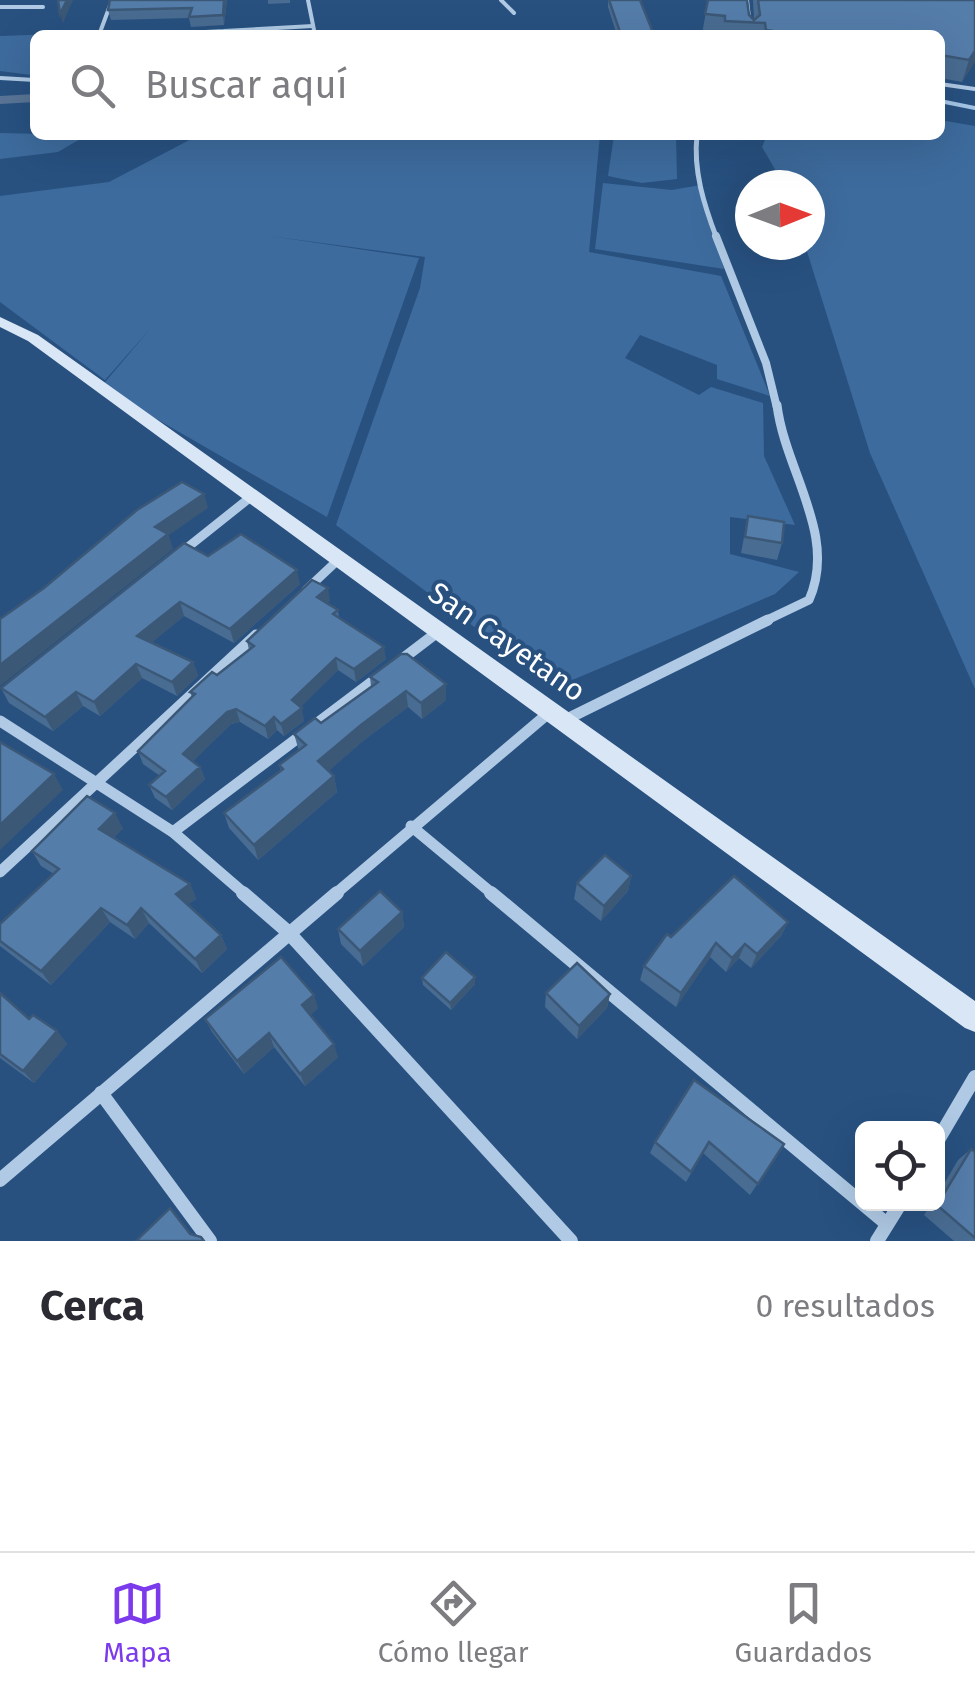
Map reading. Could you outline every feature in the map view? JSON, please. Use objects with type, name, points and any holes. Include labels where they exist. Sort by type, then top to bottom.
[{"type":"main road","name":"San Cayetano","points":[[0,321],[34,338],[975,1018]]},
{"type":"street","points":[[0,15],[7,0]]},
{"type":"street","points":[[101,30],[112,0]]},
{"type":"street","points":[[308,0],[314,30]]},
{"type":"street","points":[[500,0],[514,12]]},
{"type":"street","points":[[747,0],[750,30]]},
{"type":"street","points":[[2,7],[43,7]]},
{"type":"street","points":[[241,30],[313,26]]},
{"type":"street","points":[[0,78],[30,80]]},
{"type":"street","points":[[945,85],[975,90]]},
{"type":"street","points":[[0,1180],[411,826],[559,715],[809,600],[820,582],[817,530],[783,445],[774,386],[703,196],[691,148],[695,140]]},
{"type":"street","points":[[178,555],[252,496]]},
{"type":"street","points":[[297,598],[339,559]]},
{"type":"street","points":[[0,872],[268,624]]},
{"type":"street","points":[[173,832],[439,631]]},
{"type":"street","points":[[0,721],[98,780],[173,832],[288,932],[571,1241]]},
{"type":"street","points":[[411,826],[887,1224]]},
{"type":"street","points":[[945,1128],[975,1078]]},
{"type":"street","points":[[100,1093],[210,1241]]},
{"type":"street","points":[[877,1241],[895,1211]]},
{"type":"shaded area","points":[[30,35],[30,75],[0,71],[0,36]]},
{"type":"shaded area","points":[[945,121],[975,126],[975,689],[870,453],[810,260],[825,260],[825,170],[775,170],[762,147],[765,140],[945,140]]},
{"type":"shaded area","points":[[0,133],[30,134],[30,140],[78,140],[58,152],[0,159]]},
{"type":"shaded area","points":[[189,140],[600,140],[589,252],[721,276],[770,396],[717,379],[717,365],[640,335],[625,358],[699,395],[711,387],[763,403],[764,456],[795,525],[730,517],[730,554],[799,572],[775,594],[556,687],[336,525],[420,288],[425,257],[270,236],[419,258],[327,517],[101,387],[150,329],[105,380],[0,302],[0,196],[109,182]]},
{"type":"shaded area","points":[[613,140],[676,140],[677,179],[642,183],[608,176]]},
{"type":"shaded area","points":[[603,183],[672,190],[701,185],[724,269],[595,249]]},
{"type":"building","points":[[58,0],[67,0],[60,14]]},
{"type":"building","points":[[110,0],[224,0],[223,15],[189,17],[192,8],[108,10]]},
{"type":"building","points":[[609,0],[640,0],[652,30],[619,30]]},
{"type":"building","points":[[708,0],[747,0],[749,15],[754,20],[760,15],[758,0],[975,0],[975,51],[969,60],[945,56],[945,30],[766,30],[765,23],[725,21],[725,16],[705,14]]},
{"type":"building","points":[[182,482],[204,494],[155,527],[168,534],[0,665],[0,619],[44,588],[137,510]]},
{"type":"building","points":[[748,516],[784,522],[782,543],[745,537]]},
{"type":"building","points":[[241,534],[297,570],[230,629],[180,602],[137,636],[193,662],[172,682],[136,664],[94,702],[76,692],[45,717],[1,688],[184,543],[208,556]]},
{"type":"building","points":[[312,580],[328,588],[317,597],[338,610],[333,614],[384,647],[354,669],[336,658],[292,700],[302,708],[281,724],[274,717],[265,726],[236,709],[227,712],[183,754],[200,767],[166,797],[149,785],[165,771],[138,751],[212,672],[217,675],[254,646],[247,641]]},
{"type":"building","points":[[401,654],[407,654],[446,684],[421,703],[406,691],[318,761],[334,776],[254,845],[224,813],[283,769],[279,765],[306,745],[294,734],[315,718],[321,723],[378,682],[370,677]]},
{"type":"building","points":[[0,742],[54,774],[0,825]]},
{"type":"building","points":[[87,796],[115,813],[99,829],[190,884],[176,894],[221,935],[195,959],[141,908],[127,925],[101,908],[41,971],[0,941],[0,924],[59,869],[32,851]]},
{"type":"building","points":[[605,855],[631,876],[604,906],[577,883]]},
{"type":"building","points":[[734,876],[788,922],[757,954],[745,944],[732,958],[716,943],[681,993],[644,966],[667,934],[671,937]]},
{"type":"building","points":[[380,891],[402,912],[360,951],[338,929]]},
{"type":"building","points":[[446,952],[475,977],[450,1003],[422,978]]},
{"type":"building","points":[[281,957],[314,995],[302,1005],[334,1044],[300,1074],[269,1033],[237,1061],[205,1019]]},
{"type":"building","points":[[577,963],[610,994],[579,1026],[546,993]]},
{"type":"building","points":[[0,993],[29,1019],[33,1015],[57,1031],[23,1071],[0,1054]]},
{"type":"building","points":[[694,1080],[784,1144],[758,1184],[709,1142],[691,1172],[655,1142]]},
{"type":"building","points":[[971,1149],[975,1152],[975,1238],[944,1211],[945,1192]]},
{"type":"building","points":[[170,1208],[190,1234],[204,1241],[136,1241]]},
{"type":"waterway","points":[[0,100],[30,98]]},
{"type":"waterway","points":[[945,102],[975,108]]}]
